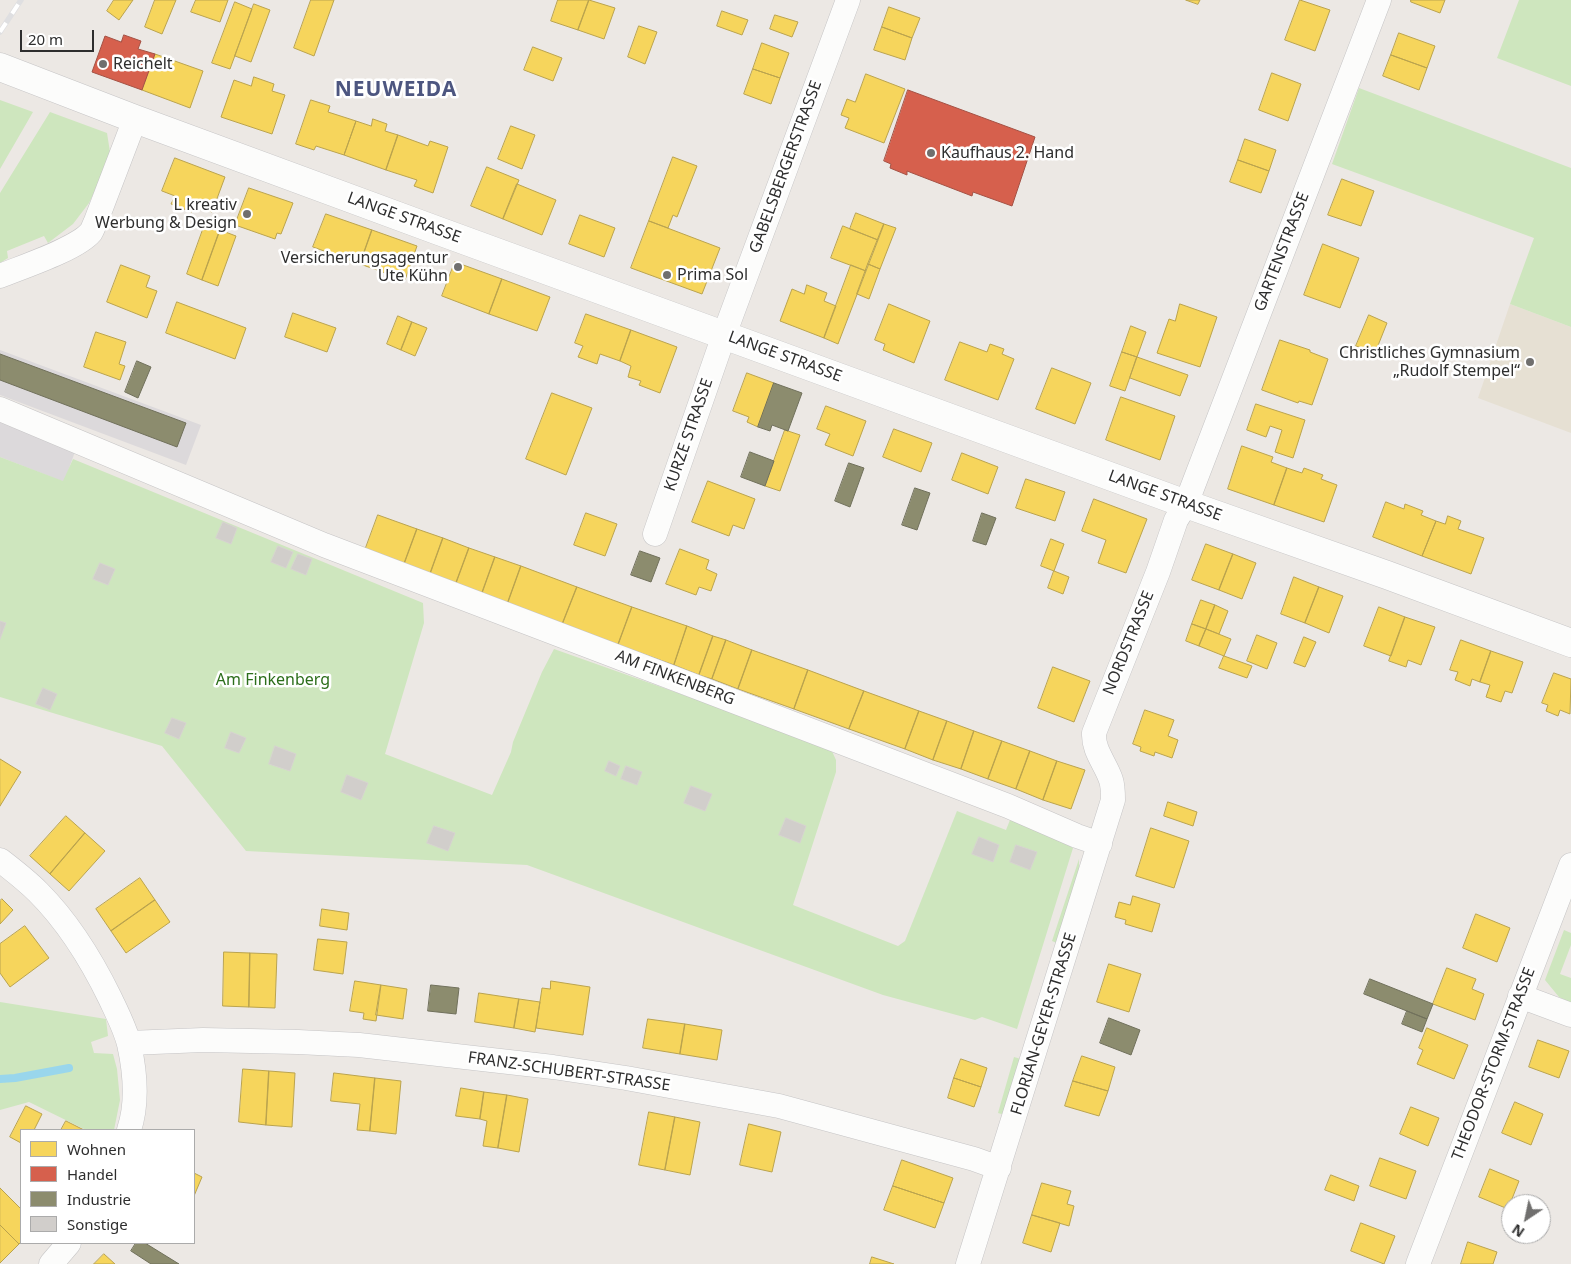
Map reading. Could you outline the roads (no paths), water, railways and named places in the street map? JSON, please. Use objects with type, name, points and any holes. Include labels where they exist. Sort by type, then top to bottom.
[{"type":"street","name":"GABELSBERGERSTRASSE","points":[[724,335],[848,0]]},
{"type":"street","name":"GARTENSTRASSE","points":[[1186,504],[1379,0]]},
{"type":"street","name":"LANGE STRASSE","points":[[0,67],[135,119],[724,335],[1571,643]]},
{"type":"street","points":[[0,276],[53,255],[90,232],[96,221],[135,119]]},
{"type":"street","name":"KURZE STRASSE","points":[[654,534],[724,335]]},
{"type":"street","name":"AM FINKENBERG","points":[[0,409],[324,545],[702,688],[1008,806],[1100,844]]},
{"type":"street","name":"NORDSTRASSE","points":[[1112,783],[1093,742],[1094,733],[1158,572],[1176,520],[1186,504]]},
{"type":"street","name":"FLORIAN-GEYER-STRASSE","points":[[968,1264],[1100,844],[1113,800],[1112,783]]},
{"type":"street","points":[[0,860],[38,892],[78,940],[97,972],[122,1023],[129,1043],[134,1092],[129,1129]]},
{"type":"street","name":"THEODOR-STORM-STRASSE","points":[[1418,1264],[1571,865]]},
{"type":"street","points":[[1520,996],[1571,1015]]},
{"type":"street","name":"FRANZ-SCHUBERT-STRASSE","points":[[129,1043],[203,1040],[298,1042],[368,1046],[554,1067],[644,1081],[779,1106],[965,1156],[999,1168]]},
{"type":"street","points":[[51,1264],[68,1244]]},
{"type":"waterway","points":[[0,1079],[69,1068]]},
{"type":"railway","points":[[0,32],[21,0]]},
{"type":"place","name":"Reichelt","points":[[103,64]]},
{"type":"place","name":"Kaufhaus 2. Hand","points":[[931,153]]},
{"type":"place","name":"L kreativ Werbung & Design","points":[[247,214]]},
{"type":"place","name":"Versicherungsagentur Ute Kühn","points":[[458,267]]},
{"type":"place","name":"Prima Sol","points":[[667,275]]},
{"type":"place","name":"Christliches Gymnasium „Rudolf Stempel“","points":[[1530,362]]},
{"type":"district","name":"NEUWEIDA","points":[[396,90]]},
{"type":"park label","name":"Am Finkenberg","points":[[273,680]]}]
